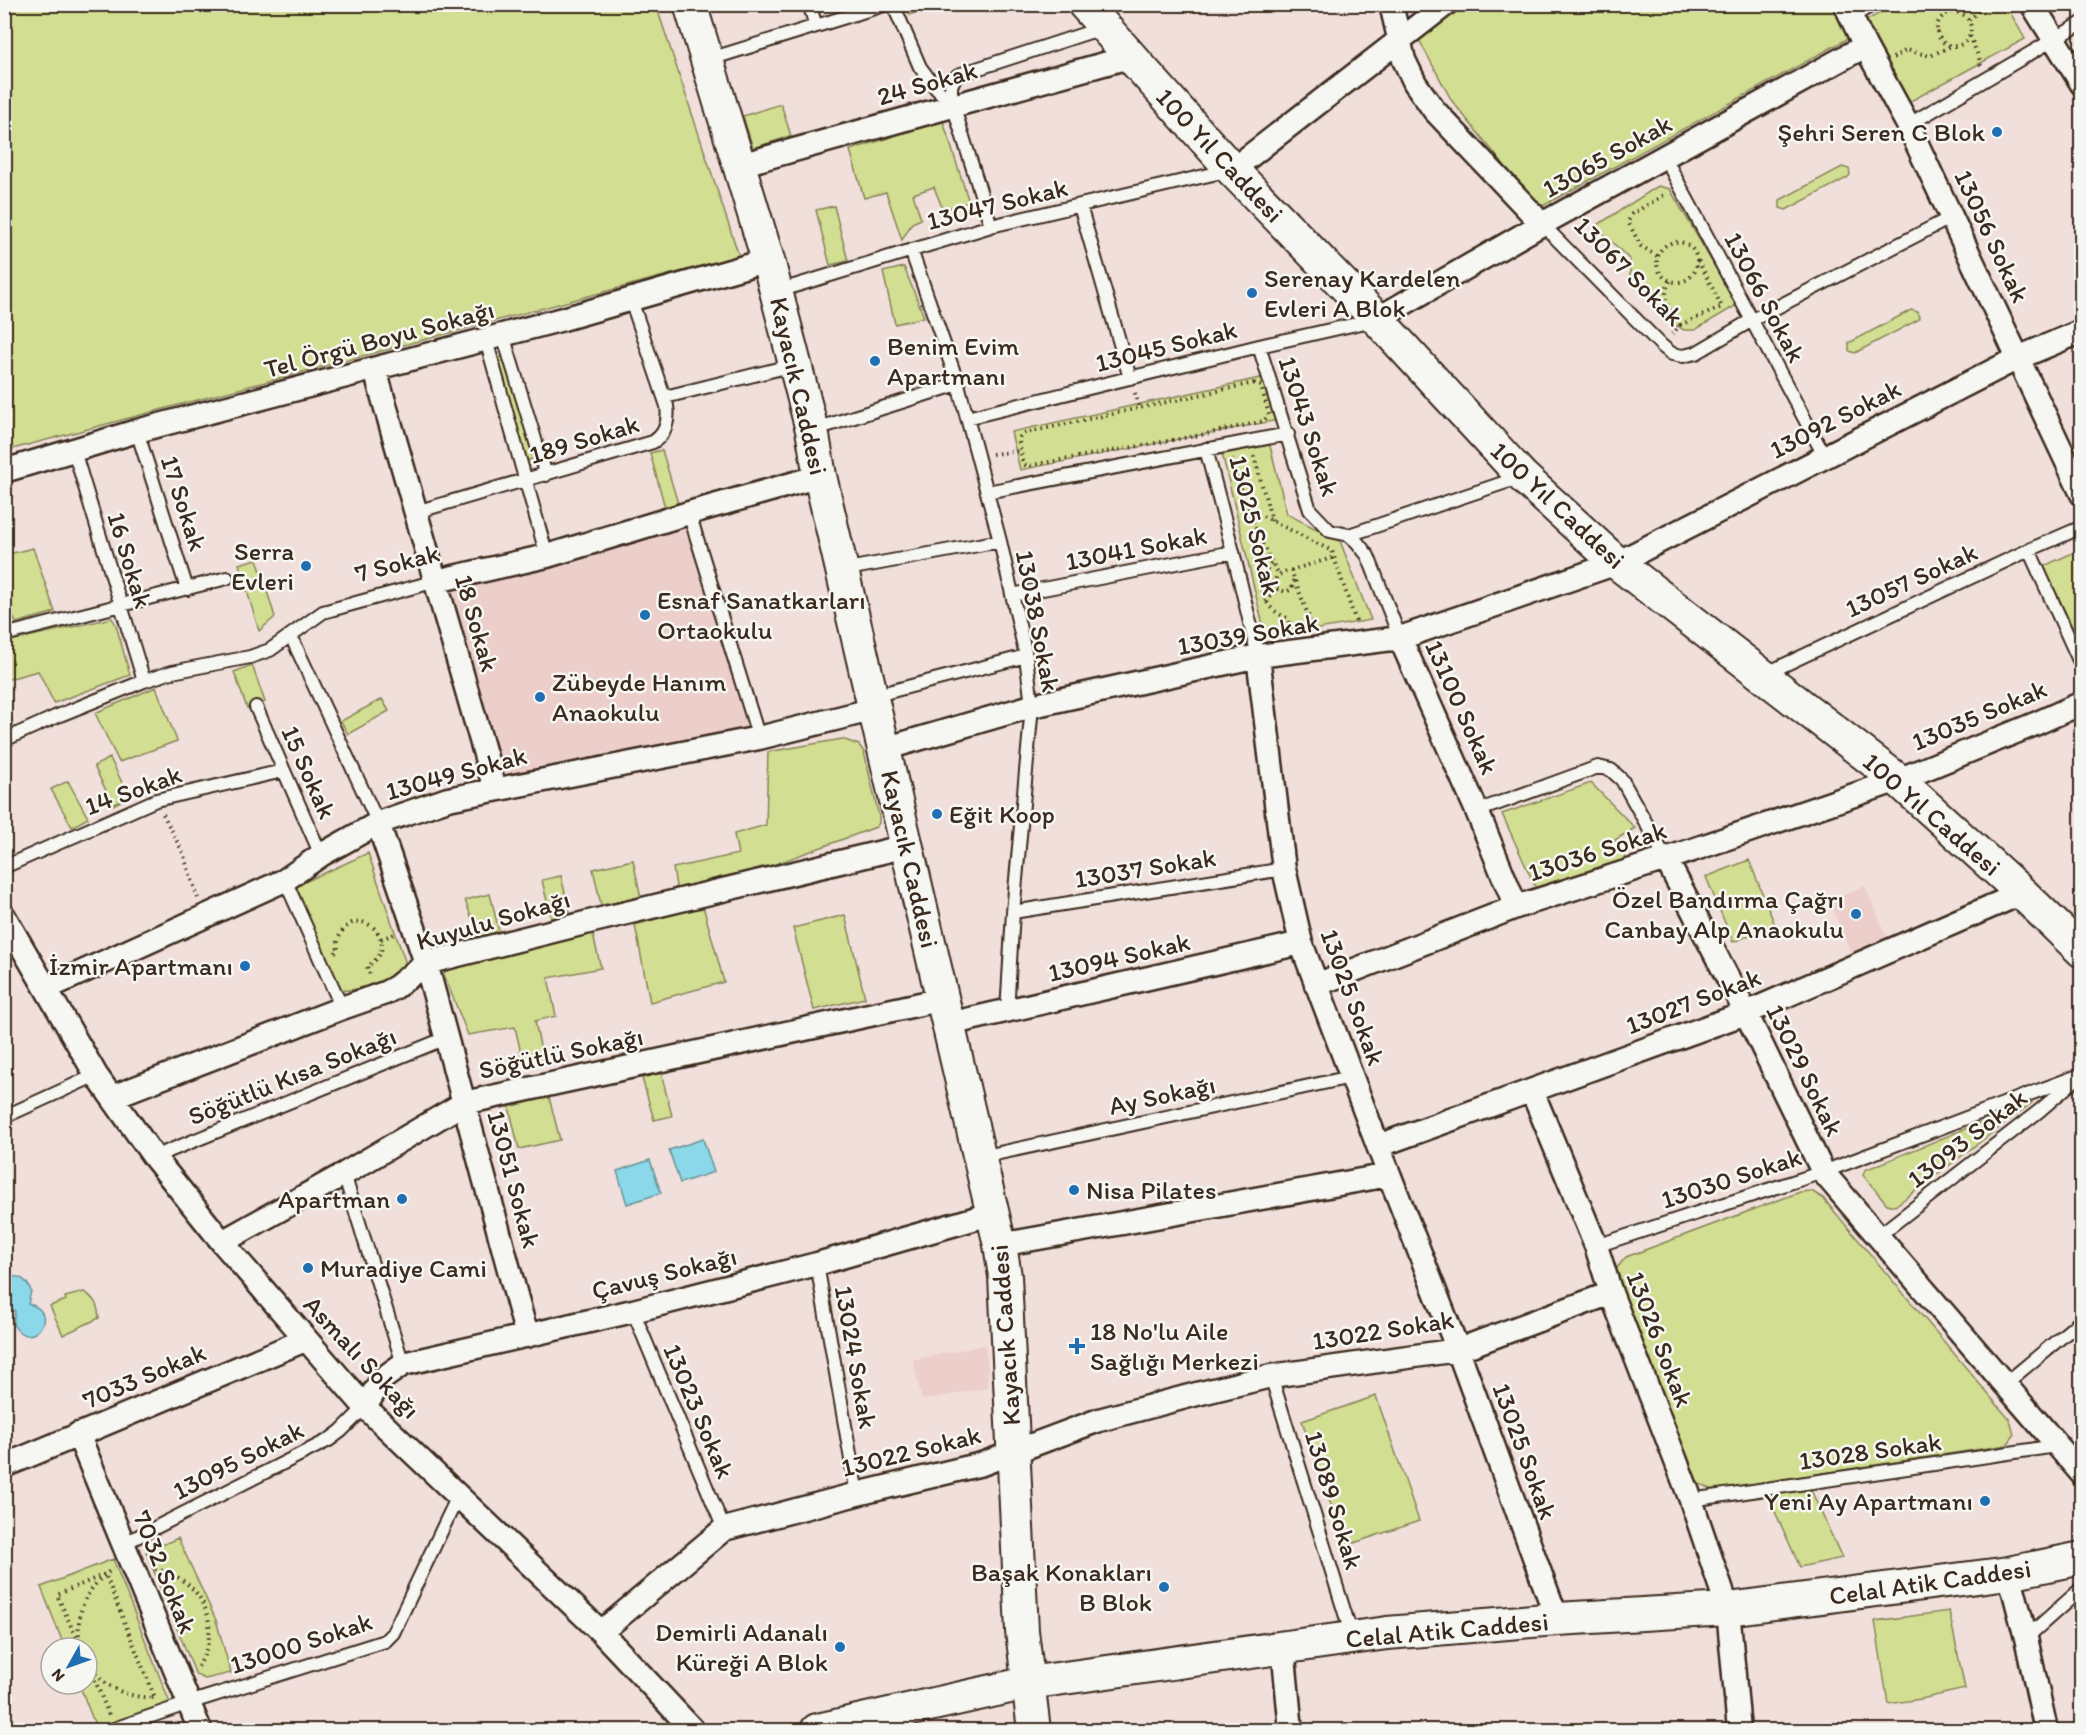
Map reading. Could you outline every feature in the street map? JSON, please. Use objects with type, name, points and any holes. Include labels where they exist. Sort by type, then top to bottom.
[{"type":"street","name":"Kayacık Caddesi","points":[[690,4],[777,291],[812,430],[820,476],[994,1213],[1005,1276],[1022,1631],[1034,1731]]},
{"type":"street","name":"13067 Sokak","points":[[1391,4],[1404,60],[1415,83],[1434,110],[1542,224]]},
{"type":"street","points":[[1232,170],[1446,4]]},
{"type":"street","points":[[2032,4],[2082,84]]},
{"type":"street","name":"13056 Sokak","points":[[1848,11],[1908,125],[2082,494]]},
{"type":"street","name":"100 Yıl Caddesi","points":[[1092,12],[1129,57],[1232,170],[1377,319],[1522,476],[1617,563],[1898,780],[2082,951]]},
{"type":"street","name":"13065 Sokak","points":[[1377,319],[1542,224],[1670,166],[1865,46]]},
{"type":"street","name":"24 Sokak","points":[[740,165],[1129,57]]},
{"type":"street","name":"Tel Örgü Boyu Sokağı","points":[[4,471],[137,431],[495,338],[768,260]]},
{"type":"street","name":"13092 Sokak","points":[[1617,563],[2018,358],[2082,331]]},
{"type":"street","name":"18 Sokak","points":[[375,370],[495,789]]},
{"type":"street","name":"7 Sokak","points":[[436,581],[547,556],[820,476]]},
{"type":"street","name":"13039 Sokak","points":[[884,749],[1032,706],[1258,656],[1400,638],[1617,563]]},
{"type":"street","name":"13100 Sokak","points":[[1400,638],[1477,811],[1516,907]]},
{"type":"street","name":"13025 Sokak","points":[[1258,656],[1284,869],[1301,943],[1458,1350],[1557,1619]]},
{"type":"street","name":"13049 Sokak","points":[[47,988],[285,880],[321,855],[378,823],[448,799],[759,738],[873,703]]},
{"type":"street","name":"13035 Sokak","points":[[1898,780],[2082,703]]},
{"type":"street","name":"13036 Sokak","points":[[1317,985],[1516,907],[1666,860],[1898,780]]},
{"type":"street","name":"13051 Sokak","points":[[378,823],[426,963],[527,1336]]},
{"type":"street","name":"Kuyulu Sokağı","points":[[112,1096],[376,996],[396,987],[426,963],[907,846]]},
{"type":"street","name":"13029 Sokak","points":[[1666,860],[1746,1013],[1823,1172],[2082,1474]]},
{"type":"street","name":"13027 Sokak","points":[[1378,1146],[1746,1013],[2022,893]]},
{"type":"street","name":"Asmalı Sokağı","points":[[4,916],[96,1075],[154,1157],[222,1242],[365,1407],[601,1632],[693,1731]]},
{"type":"street","name":"13094 Sokak","points":[[946,1012],[1007,1012],[1301,943]]},
{"type":"street","name":"Söğütlü Sokağı","points":[[222,1242],[464,1104],[946,1012]]},
{"type":"street","name":"13026 Sokak","points":[[1532,1091],[1596,1246],[1611,1293],[1691,1500],[1728,1609],[1739,1731]]},
{"type":"street","points":[[1000,1245],[1389,1174]]},
{"type":"street","name":"Çavuş Sokağı","points":[[365,1407],[382,1379],[403,1364],[633,1311],[816,1264],[994,1213]]},
{"type":"street","name":"13022 Sokak","points":[[601,1632],[724,1529],[982,1464],[1099,1420],[1271,1376],[1458,1350],[1611,1293]]},
{"type":"street","name":"7033 Sokak","points":[[4,1466],[305,1340]]},
{"type":"street","name":"7032 Sokak","points":[[78,1434],[123,1544],[125,1568],[185,1694],[200,1731]]},
{"type":"street","name":"Celal Atik Caddesi","points":[[817,1731],[1028,1683],[1353,1637],[1557,1619],[1728,1609],[2010,1573],[2082,1558]]},
{"type":"street","points":[[2010,1573],[2046,1731]]},
{"type":"street","points":[[1283,1647],[1291,1731]]},
{"type":"lane","points":[[809,4],[816,26]]},
{"type":"lane","points":[[706,60],[887,4]]},
{"type":"lane","points":[[893,4],[920,67],[953,105]]},
{"type":"lane","points":[[1848,11],[1874,4]]},
{"type":"lane","points":[[991,226],[953,105],[950,87],[953,80],[958,75],[1092,12]]},
{"type":"lane","points":[[1908,125],[2082,22]]},
{"type":"lane","name":"13066 Sokak","points":[[1670,166],[1825,457]]},
{"type":"lane","name":"13047 Sokak","points":[[777,291],[991,226],[1232,170]]},
{"type":"lane","points":[[1080,206],[1130,378]]},
{"type":"lane","name":"13067 Sokak","points":[[1542,224],[1662,346],[1672,354],[1683,356],[1696,353],[1752,320],[1952,217]]},
{"type":"lane","name":"13038 Sokak","points":[[911,250],[958,384],[1000,541],[1026,656],[1032,706],[1013,912],[1007,1012]]},
{"type":"lane","name":"189 Sokak","points":[[416,512],[546,475],[658,439],[668,416],[664,397],[632,300]]},
{"type":"lane","name":"13045 Sokak","points":[[967,418],[1377,319]]},
{"type":"lane","points":[[495,338],[546,475]]},
{"type":"lane","points":[[495,338],[525,481],[547,556]]},
{"type":"lane","name":"13043 Sokak","points":[[1259,346],[1310,510],[1330,531],[1349,535]]},
{"type":"lane","points":[[664,397],[794,365]]},
{"type":"lane","points":[[812,430],[958,384]]},
{"type":"lane","name":"17 Sokak","points":[[137,431],[187,589]]},
{"type":"lane","name":"13025 Sokak","points":[[1258,656],[1206,449],[1288,434]]},
{"type":"lane","points":[[987,492],[1206,449]]},
{"type":"lane","name":"16 Sokak","points":[[74,451],[144,681]]},
{"type":"lane","points":[[1349,535],[1522,476]]},
{"type":"lane","points":[[689,513],[759,738]]},
{"type":"lane","name":"13057 Sokak","points":[[1761,676],[2082,527]]},
{"type":"lane","name":"13100 Sokak","points":[[1349,535],[1368,556],[1400,638]]},
{"type":"lane","points":[[842,570],[1000,541]]},
{"type":"lane","points":[[2029,550],[2082,667]]},
{"type":"lane","name":"13041 Sokak","points":[[1012,595],[1233,552]]},
{"type":"lane","points":[[4,635],[227,578]]},
{"type":"lane","name":"7 Sokak","points":[[4,740],[144,681],[172,672],[250,657],[270,650],[324,612],[436,581]]},
{"type":"lane","name":"13051 Sokak","points":[[291,636],[378,823]]},
{"type":"lane","points":[[873,703],[1026,656]]},
{"type":"lane","name":"15 Sokak","points":[[256,707],[321,855]]},
{"type":"lane","name":"13029 Sokak","points":[[1477,811],[1598,767],[1611,770],[1622,780],[1666,860]]},
{"type":"lane","name":"14 Sokak","points":[[4,867],[156,800],[283,771]]},
{"type":"lane","name":"13037 Sokak","points":[[1013,912],[1284,869]]},
{"type":"lane","points":[[285,880],[342,1008]]},
{"type":"lane","name":"Söğütlü Kısa Sokağı","points":[[154,1157],[446,1038]]},
{"type":"lane","points":[[4,1117],[96,1075]]},
{"type":"lane","name":"13030 Sokak","points":[[1596,1246],[1823,1172],[2081,1075]]},
{"type":"lane","name":"13093 Sokak","points":[[1878,1236],[2039,1111],[2081,1075]]},
{"type":"lane","name":"Ay Sokağı","points":[[981,1157],[1352,1077]]},
{"type":"lane","points":[[344,1174],[403,1364]]},
{"type":"lane","name":"13024 Sokak","points":[[816,1264],[857,1494]]},
{"type":"lane","name":"13023 Sokak","points":[[633,1311],[724,1529]]},
{"type":"lane","points":[[2004,1384],[2082,1320]]},
{"type":"lane","name":"13089 Sokak","points":[[1271,1376],[1353,1637]]},
{"type":"lane","name":"13095 Sokak","points":[[123,1544],[329,1440],[347,1426],[365,1407]]},
{"type":"lane","name":"13028 Sokak","points":[[1691,1500],[2056,1446]]},
{"type":"lane","name":"13000 Sokak","points":[[111,1731],[185,1694],[385,1641],[393,1633],[458,1496]]},
{"type":"lane","points":[[2026,1638],[2082,1588]]},
{"type":"path","points":[[1952,4],[1954,12]]},
{"type":"path","points":[[1969,20],[1991,4]]},
{"type":"path","points":[[1951,46],[1941,40],[1937,30],[1938,24],[1944,15],[1960,13],[1969,20],[1971,25],[1970,36],[1979,58],[1983,81]]},
{"type":"path","points":[[1877,68],[1907,50],[1927,57],[1951,46],[1962,44],[1970,36]]},
{"type":"path","points":[[1657,256],[1641,246],[1630,227],[1629,218],[1665,195],[1670,166]]},
{"type":"path","points":[[1662,346],[1680,325],[1722,307],[1697,258],[1691,248],[1681,242],[1663,246],[1657,256],[1657,265],[1660,273],[1670,281],[1680,282],[1690,278],[1696,269],[1697,258]]},
{"type":"path","points":[[1670,281],[1665,293],[1665,301],[1680,325]]},
{"type":"path","points":[[1254,383],[1261,386],[1269,415],[1264,421],[1202,435],[1027,466],[1023,464],[1021,451],[1020,437],[1025,433],[1254,383]]},
{"type":"path","points":[[1250,441],[1272,522]]},
{"type":"path","points":[[1228,446],[1247,508],[1271,563],[1279,574]]},
{"type":"path","points":[[977,456],[1021,451]]},
{"type":"path","points":[[1247,508],[1332,551],[1363,644]]},
{"type":"path","points":[[1294,580],[1289,591],[1283,592],[1278,589],[1275,580],[1279,574],[1335,557]]},
{"type":"path","points":[[1271,563],[1263,577],[1263,594],[1266,602],[1272,610],[1288,618],[1311,650]]},
{"type":"path","points":[[1291,570],[1311,650]]},
{"type":"path","points":[[1266,602],[1278,589]]},
{"type":"path","points":[[156,800],[183,853],[205,918]]},
{"type":"path","points":[[319,958],[338,951],[339,938],[348,926],[361,922],[373,927],[381,937],[382,944],[379,957],[367,966],[376,996]]},
{"type":"path","points":[[75,1636],[57,1596],[105,1574],[125,1568],[151,1568],[176,1576],[196,1592],[205,1607],[209,1624],[209,1642],[185,1694]]},
{"type":"path","points":[[79,1636],[79,1617],[84,1601],[93,1586],[105,1574]]},
{"type":"path","points":[[105,1574],[155,1698]]},
{"type":"path","points":[[99,1678],[123,1693],[162,1700]]},
{"type":"path","points":[[99,1692],[108,1715],[117,1712]]},
{"type":"path","points":[[145,1701],[155,1698]]},
{"type":"shaded area","points":[[685,524],[751,735],[503,781],[448,593]]},
{"type":"shaded area","name":"Özel Bandırma Çağrı Canbay Alp Anaokulu","points":[[1865,886],[1889,942],[1853,958],[1829,901]]},
{"type":"shaded area","points":[[985,1345],[988,1369],[987,1388],[922,1400],[913,1360]]},
{"type":"green space","points":[[5,4],[656,5],[739,256],[5,451]]},
{"type":"green space","points":[[1834,4],[1849,38],[1539,208],[1452,101],[1417,36],[1463,5]]},
{"type":"green space","points":[[905,5],[934,5],[910,15]]},
{"type":"green space","points":[[1895,5],[2006,5],[2025,39],[1909,102],[1865,21]]},
{"type":"green space","points":[[781,104],[791,136],[753,148],[743,116]]},
{"type":"green space","points":[[943,121],[969,202],[943,210],[934,187],[913,194],[921,219],[912,223],[902,240],[886,192],[864,198],[850,150]]},
{"type":"green space","points":[[1842,167],[1849,169],[1850,175],[1847,178],[1786,210],[1780,208],[1780,200]]},
{"type":"green space","points":[[1658,186],[1670,189],[1737,305],[1695,330],[1684,330],[1675,325],[1630,277],[1630,260],[1596,226]]},
{"type":"green space","points":[[834,206],[848,261],[830,265],[816,210]]},
{"type":"green space","points":[[904,267],[924,317],[895,324],[883,272]]},
{"type":"green space","points":[[1911,310],[1918,312],[1919,318],[1916,321],[1855,353],[1849,351],[1849,343]]},
{"type":"green space","points":[[505,356],[536,458],[526,461],[495,359]]},
{"type":"green space","points":[[1265,377],[1278,420],[1020,470],[1011,432]]},
{"type":"green space","points":[[1269,442],[1287,514],[1340,541],[1371,620],[1266,638],[1221,449]]},
{"type":"green space","points":[[662,450],[679,507],[666,511],[650,453]]},
{"type":"green space","points":[[33,548],[55,612],[16,623],[5,599],[5,555]]},
{"type":"green space","points":[[2081,549],[2081,646],[2044,566]]},
{"type":"green space","points":[[257,559],[275,617],[259,631],[239,564]]},
{"type":"green space","points":[[112,618],[130,675],[54,703],[38,671],[5,680],[5,642]]},
{"type":"green space","points":[[252,665],[265,702],[247,708],[234,672]]},
{"type":"green space","points":[[156,687],[177,741],[119,762],[95,713]]},
{"type":"green space","points":[[382,699],[389,711],[348,734],[341,721]]},
{"type":"green space","points":[[842,739],[859,745],[864,752],[879,816],[879,823],[876,827],[748,874],[677,892],[673,868],[738,854],[734,834],[766,825],[768,752]]},
{"type":"green space","points":[[110,758],[129,797],[113,805],[94,766]]},
{"type":"green space","points":[[68,781],[88,818],[72,827],[51,789]]},
{"type":"green space","points":[[1591,783],[1635,828],[1615,840],[1627,860],[1538,893],[1502,814]]},
{"type":"green space","points":[[368,853],[408,970],[365,987],[340,990],[296,886]]},
{"type":"green space","points":[[633,860],[641,898],[601,905],[593,869]]},
{"type":"green space","points":[[1749,860],[1775,925],[1733,942],[1706,877]]},
{"type":"green space","points":[[561,876],[570,914],[551,918],[542,880]]},
{"type":"green space","points":[[490,894],[500,935],[480,940],[465,900]]},
{"type":"green space","points":[[703,906],[724,982],[650,1002],[635,925]]},
{"type":"green space","points":[[845,915],[865,998],[814,1010],[793,928]]},
{"type":"green space","points":[[592,931],[601,968],[548,978],[556,1016],[535,1021],[543,1061],[524,1066],[515,1027],[468,1035],[444,975],[445,966]]},
{"type":"green space","points":[[661,1073],[672,1116],[654,1120],[642,1078]]},
{"type":"green space","points":[[549,1097],[560,1140],[519,1149],[509,1107]]},
{"type":"green space","points":[[2032,1103],[1895,1206],[1887,1204],[1863,1175],[1865,1170]]},
{"type":"green space","points":[[1811,1191],[1823,1198],[2010,1420],[2014,1435],[2007,1445],[1713,1490],[1693,1481],[1612,1274],[1626,1257],[1800,1192]]},
{"type":"green space","points":[[84,1292],[95,1303],[99,1318],[63,1335],[50,1306],[66,1300],[65,1297]]},
{"type":"green space","points":[[1376,1396],[1419,1521],[1345,1546],[1302,1421]]},
{"type":"green space","points":[[1811,1490],[1842,1558],[1800,1567],[1767,1494]]},
{"type":"green space","points":[[178,1538],[216,1620],[231,1673],[205,1679],[196,1675],[146,1552]]},
{"type":"green space","points":[[113,1559],[170,1703],[97,1730],[84,1696],[99,1696],[99,1636],[60,1636],[41,1587]]},
{"type":"green space","points":[[1949,1611],[1965,1689],[1888,1704],[1875,1621]]},
{"type":"water","points":[[703,1139],[714,1172],[680,1183],[669,1150]]},
{"type":"water","points":[[650,1160],[661,1193],[627,1204],[617,1171]]},
{"type":"water","points":[[9,1276],[20,1278],[28,1284],[31,1291],[28,1304],[38,1308],[43,1314],[43,1322],[34,1333],[27,1335],[20,1332],[13,1324],[15,1311],[5,1308],[5,1278]]},
{"type":"place","name":"Şehri Seren C Blok","points":[[1997,132]]},
{"type":"place","name":"Serenay Kardelen Evleri A Blok","points":[[1252,293]]},
{"type":"place","name":"Benim Evim Apartmanı","points":[[875,361]]},
{"type":"place","name":"Serra Evleri","points":[[306,566]]},
{"type":"place","name":"Esnaf Sanatkarları Ortaokulu","points":[[645,615]]},
{"type":"place","name":"Zübeyde Hanım Anaokulu","points":[[540,697]]},
{"type":"place","name":"Eğit Koop","points":[[937,814]]},
{"type":"place","name":"Özel Bandırma Çağrı Canbay Alp Anaokulu","points":[[1856,914]]},
{"type":"place","name":"İzmir Apartmanı","points":[[245,966]]},
{"type":"place","name":"Nisa Pilates","points":[[1074,1190]]},
{"type":"place","name":"Apartman","points":[[402,1199]]},
{"type":"place","name":"Muradiye Cami","points":[[308,1268]]},
{"type":"place","name":"18 No'lu Aile Sağlığı Merkezi","points":[[1077,1346]]},
{"type":"place","name":"Yeni Ay Apartmanı","points":[[1985,1501]]},
{"type":"place","name":"Başak Konakları B Blok","points":[[1164,1587]]},
{"type":"place","name":"Demirli Adanalı Küreği A Blok","points":[[840,1647]]}]
